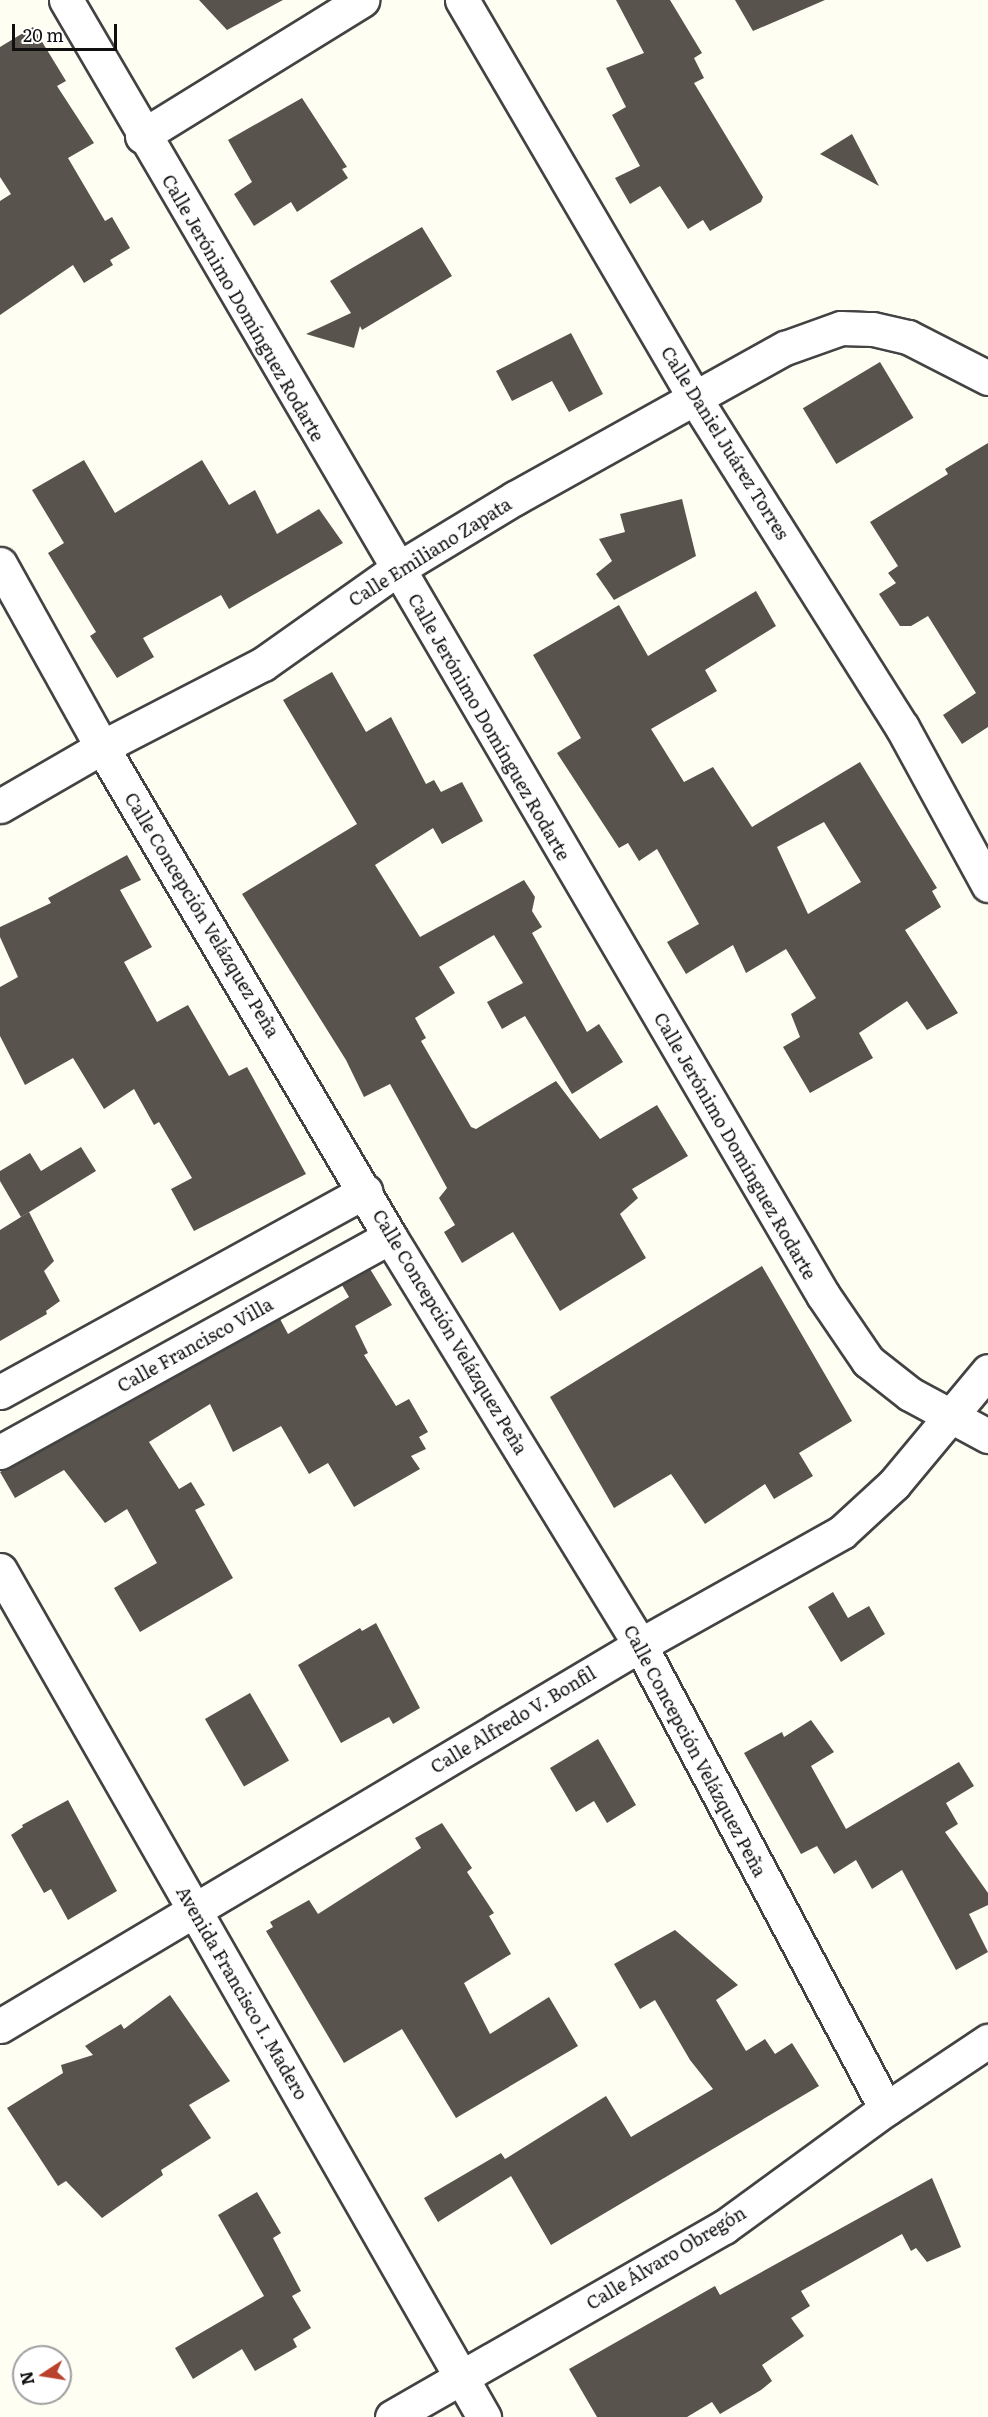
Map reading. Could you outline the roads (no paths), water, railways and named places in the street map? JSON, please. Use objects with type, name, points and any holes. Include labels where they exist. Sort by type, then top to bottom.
[{"type":"street","name":"Calle Jerónimo Domínguez Rodarte","points":[[66,0],[142,136],[823,1295],[868,1361],[910,1394],[988,1436]]},
{"type":"street","points":[[142,136],[362,0]]},
{"type":"street","name":"Calle Daniel Juárez Torres","points":[[462,0],[694,396],[902,727],[988,885]]},
{"type":"street","name":"Calle Emiliano Zapata","points":[[0,806],[102,747],[263,664],[396,570],[694,396],[785,348],[841,328],[873,329],[908,337],[988,378]]},
{"type":"street","name":"Calle Concepción Velázquez Peña","points":[[0,564],[102,747],[390,1237],[640,1645],[886,2109]]},
{"type":"street","points":[[0,1392],[365,1191]]},
{"type":"street","name":"Calle Francisco Villa","points":[[0,1452],[390,1237]]},
{"type":"street","name":"Calle Alfredo V. Bonfil","points":[[0,2026],[640,1645],[842,1532],[894,1484],[953,1418],[988,1371]]},
{"type":"street","name":"Avenida Francisco I. Madero","points":[[0,1570],[484,2417]]},
{"type":"street","name":"Calle Álvaro Obregón","points":[[392,2417],[724,2227],[886,2109],[988,2041]]}]
